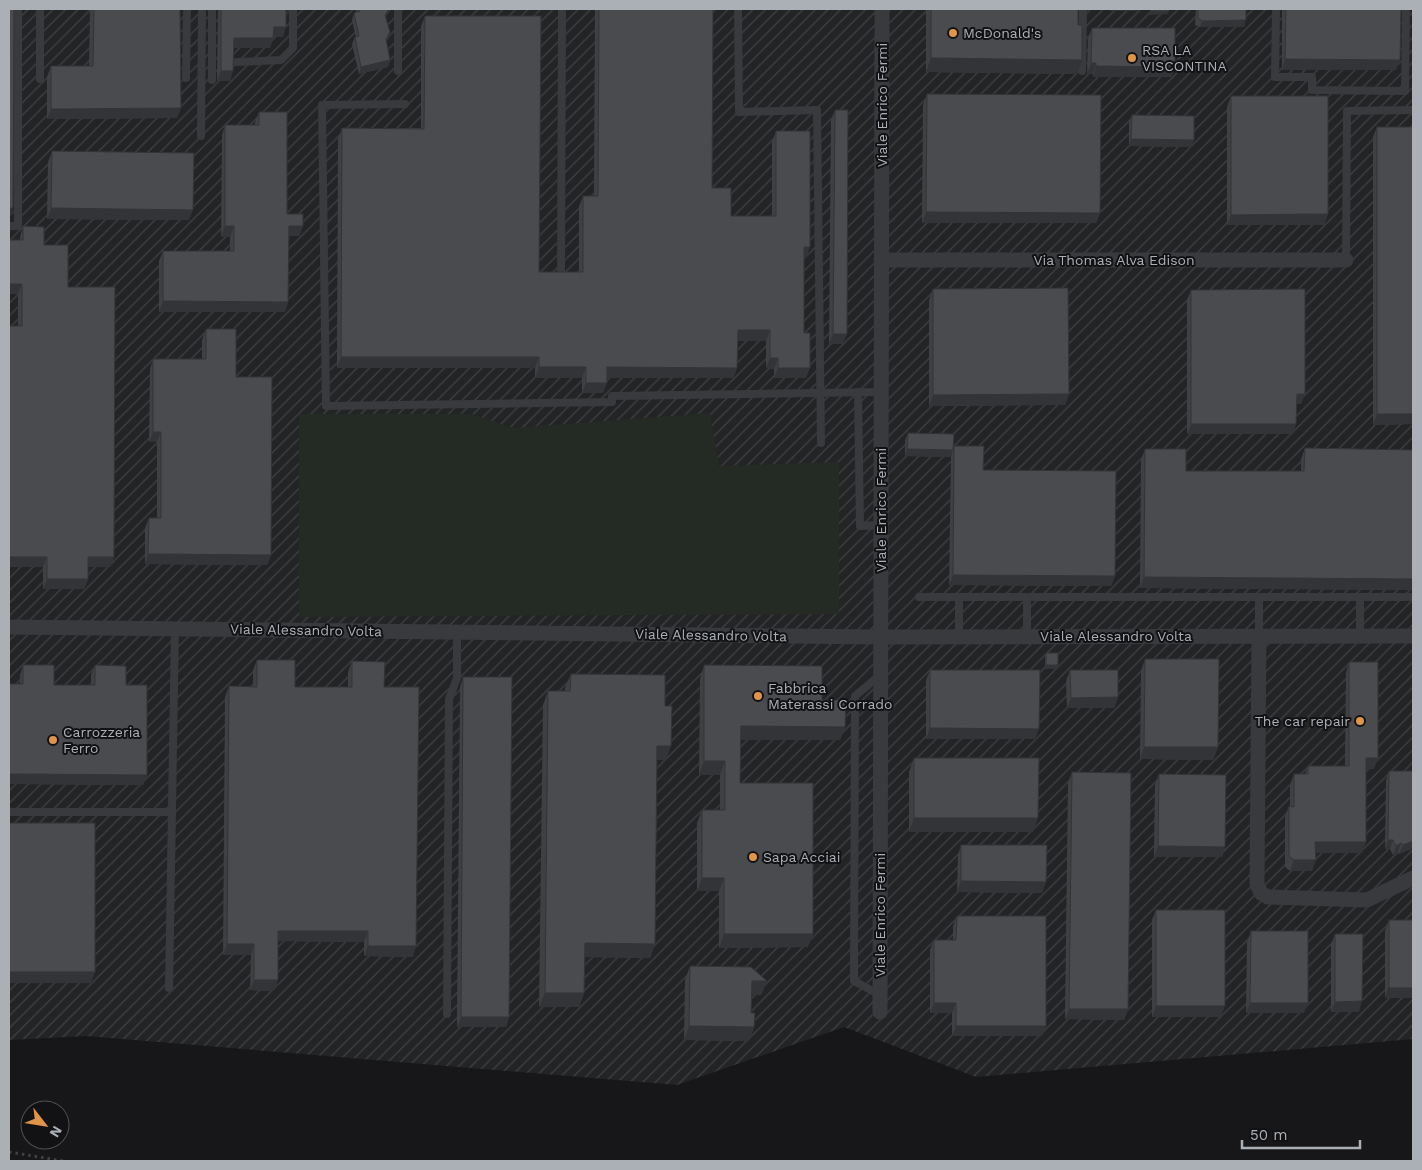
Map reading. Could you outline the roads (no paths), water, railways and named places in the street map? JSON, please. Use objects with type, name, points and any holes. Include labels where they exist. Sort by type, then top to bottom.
[{"type":"street","name":"Viale Enrico Fermi","points":[[880,1012],[882,9]]},
{"type":"street","name":"Via Thomas Alva Edison","points":[[881,260],[1346,260]]},
{"type":"street","name":"Viale Alessandro Volta","points":[[9,627],[881,637],[1413,636]]},
{"type":"street","points":[[1259,635],[1257,884],[1261,893],[1268,897],[1367,900],[1413,878]]},
{"type":"lane","points":[[9,226],[18,226],[18,9]]},
{"type":"lane","points":[[40,9],[40,79]]},
{"type":"lane","points":[[186,78],[187,9]]},
{"type":"lane","points":[[201,136],[202,9]]},
{"type":"lane","points":[[212,9],[212,80]]},
{"type":"lane","points":[[237,62],[281,60],[293,48],[293,9]]},
{"type":"lane","points":[[398,9],[398,71]]},
{"type":"lane","points":[[561,271],[562,9]]},
{"type":"lane","points":[[738,9],[739,112],[817,110],[821,443]]},
{"type":"lane","points":[[1082,71],[1083,9]]},
{"type":"lane","points":[[1276,9],[1275,77],[1312,77],[1312,90],[1409,91],[1406,9]]},
{"type":"lane","points":[[405,104],[322,106],[326,406],[612,402],[612,396],[881,392]]},
{"type":"lane","points":[[1346,260],[1347,111],[1413,110]]},
{"type":"lane","points":[[858,392],[860,526],[881,525]]},
{"type":"lane","points":[[919,597],[1413,597]]},
{"type":"lane","points":[[959,597],[959,637]]},
{"type":"lane","points":[[1026,597],[1027,636]]},
{"type":"lane","points":[[1259,597],[1259,635]]},
{"type":"lane","points":[[1360,597],[1360,635]]},
{"type":"lane","points":[[169,988],[175,629]]},
{"type":"lane","points":[[447,1014],[449,699],[457,678],[457,632]]},
{"type":"lane","points":[[880,995],[854,981],[855,696],[881,675]]},
{"type":"lane","points":[[9,812],[172,812]]},
{"type":"place","name":"McDonald's","points":[[953,33]]},
{"type":"place","name":"RSA LA VISCONTINA","points":[[1132,58]]},
{"type":"place","name":"Fabbrica Materassi Corrado","points":[[758,696]]},
{"type":"place","name":"The car repair","points":[[1360,721]]},
{"type":"place","name":"Carrozzeria Ferro","points":[[53,740]]},
{"type":"place","name":"Sapa Acciai","points":[[753,857]]}]
